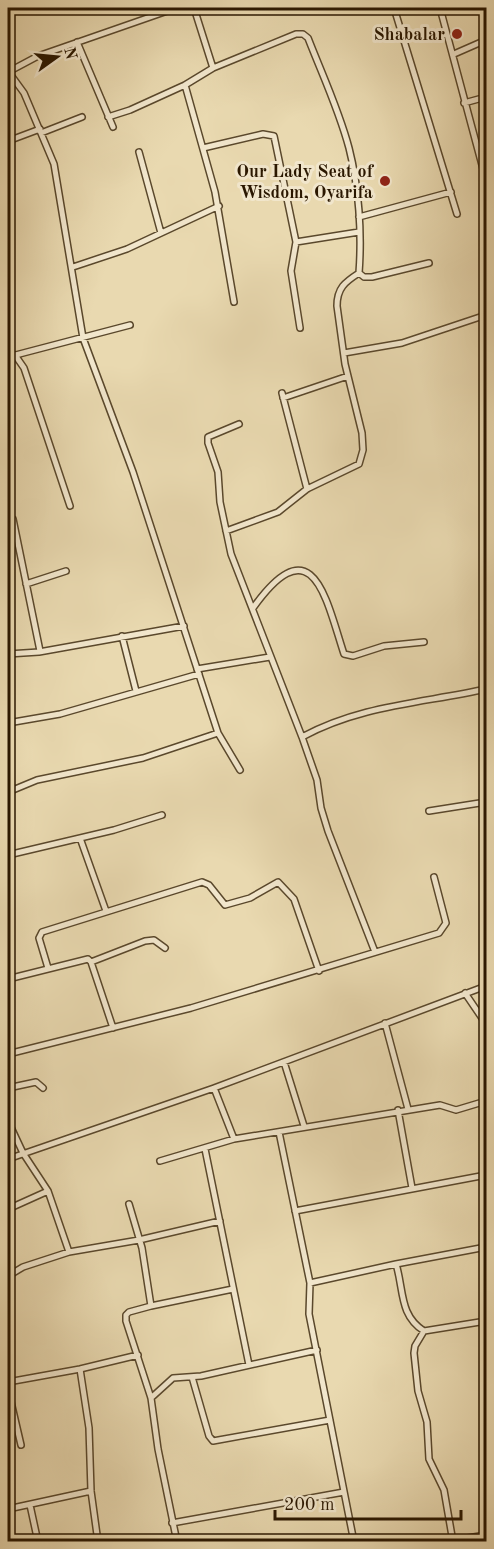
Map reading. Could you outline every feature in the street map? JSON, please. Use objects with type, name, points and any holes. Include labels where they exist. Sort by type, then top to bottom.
[{"type":"street","points":[[176,8],[38,56],[8,71],[24,93],[54,165],[73,267],[83,338],[104,392],[184,626],[218,733],[240,770]]},
{"type":"street","points":[[194,8],[213,68]]},
{"type":"street","points":[[394,8],[457,214]]},
{"type":"street","points":[[440,8],[486,180]]},
{"type":"street","points":[[108,117],[130,110],[185,85],[213,68],[296,34],[303,34],[308,38],[349,148],[359,217],[359,273]]},
{"type":"street","points":[[454,54],[486,40]]},
{"type":"street","points":[[77,42],[113,127]]},
{"type":"street","points":[[185,85],[219,207],[234,302]]},
{"type":"street","points":[[464,103],[486,97]]},
{"type":"street","points":[[8,141],[81,117]]},
{"type":"street","points":[[203,148],[263,134],[274,136],[296,242],[291,271],[300,328]]},
{"type":"street","points":[[139,152],[161,233]]},
{"type":"street","points":[[359,217],[451,192]]},
{"type":"street","points":[[73,267],[127,249],[219,207]]},
{"type":"street","points":[[296,242],[359,232]]},
{"type":"street","points":[[359,273],[364,277],[372,277],[429,263]]},
{"type":"street","points":[[226,531],[278,512],[307,489],[359,464],[363,459],[362,433],[348,376],[337,297],[342,285],[359,273]]},
{"type":"street","points":[[344,354],[402,343],[486,315]]},
{"type":"street","points":[[8,357],[130,324]]},
{"type":"street","points":[[15,355],[24,368],[70,506]]},
{"type":"street","points":[[307,489],[282,395],[348,376]]},
{"type":"street","points":[[239,424],[208,437],[218,472],[231,554],[302,737],[316,780],[328,831],[375,951]]},
{"type":"street","points":[[8,516],[13,519],[40,651]]},
{"type":"street","points":[[253,609],[274,582],[296,570],[304,571],[314,577],[328,599],[344,654],[353,656],[384,646],[424,642]]},
{"type":"street","points":[[26,584],[66,571]]},
{"type":"street","points":[[8,654],[40,651],[184,626]]},
{"type":"street","points":[[122,636],[136,691]]},
{"type":"street","points":[[8,723],[60,714],[198,672],[270,657]]},
{"type":"street","points":[[302,737],[332,721],[419,699],[442,699],[486,689]]},
{"type":"street","points":[[8,792],[37,780],[143,758],[218,733]]},
{"type":"street","points":[[429,812],[486,802]]},
{"type":"street","points":[[8,855],[162,815]]},
{"type":"street","points":[[80,838],[106,911]]},
{"type":"street","points":[[8,875],[8,898]]},
{"type":"street","points":[[8,1054],[113,1028],[319,971],[375,951],[439,933],[446,923],[434,877]]},
{"type":"street","points":[[48,968],[40,933],[202,882],[209,885],[225,905],[250,898],[281,883],[294,899],[319,971]]},
{"type":"street","points":[[8,980],[83,959],[91,962],[145,941],[154,940],[165,948]]},
{"type":"street","points":[[91,962],[113,1028]]},
{"type":"street","points":[[8,1159],[214,1088],[486,986]]},
{"type":"street","points":[[465,993],[486,1024]]},
{"type":"street","points":[[385,1023],[408,1109]]},
{"type":"street","points":[[285,1062],[304,1126]]},
{"type":"street","points":[[8,1088],[36,1082],[43,1088]]},
{"type":"street","points":[[214,1088],[234,1139]]},
{"type":"street","points":[[160,1161],[234,1139],[304,1126],[440,1105],[456,1110],[486,1101]]},
{"type":"street","points":[[398,1110],[412,1188]]},
{"type":"street","points":[[8,1121],[23,1153],[48,1191],[69,1252]]},
{"type":"street","points":[[279,1132],[310,1283],[309,1314],[354,1542]]},
{"type":"street","points":[[204,1149],[249,1365]]},
{"type":"street","points":[[295,1211],[486,1175]]},
{"type":"street","points":[[8,1209],[48,1191]]},
{"type":"street","points":[[129,1203],[139,1240],[151,1306]]},
{"type":"street","points":[[8,1276],[23,1267],[69,1252],[139,1240],[220,1221]]},
{"type":"street","points":[[310,1283],[486,1247]]},
{"type":"street","points":[[396,1264],[405,1311],[416,1326],[424,1331],[486,1321]]},
{"type":"street","points":[[177,1542],[151,1398],[126,1316],[129,1312],[151,1306],[233,1289]]},
{"type":"street","points":[[424,1331],[415,1346],[414,1353],[418,1391],[428,1432],[429,1459],[444,1490],[452,1541]]},
{"type":"street","points":[[151,1398],[173,1378],[192,1377],[317,1350]]},
{"type":"street","points":[[8,1382],[80,1369],[138,1355]]},
{"type":"street","points":[[80,1369],[89,1428],[91,1491],[98,1542]]},
{"type":"street","points":[[192,1377],[209,1436],[213,1441],[330,1420]]},
{"type":"street","points":[[8,1389],[21,1445]]},
{"type":"street","points":[[8,1509],[91,1491]]},
{"type":"street","points":[[172,1522],[344,1492]]},
{"type":"street","points":[[30,1505],[38,1542]]},
{"type":"street","points":[[443,1542],[486,1535]]},
{"type":"place","name":"Shabalar","points":[[457,34]]},
{"type":"place","name":"Our Lady Seat of Wisdom, Oyarifa","points":[[385,181]]}]
